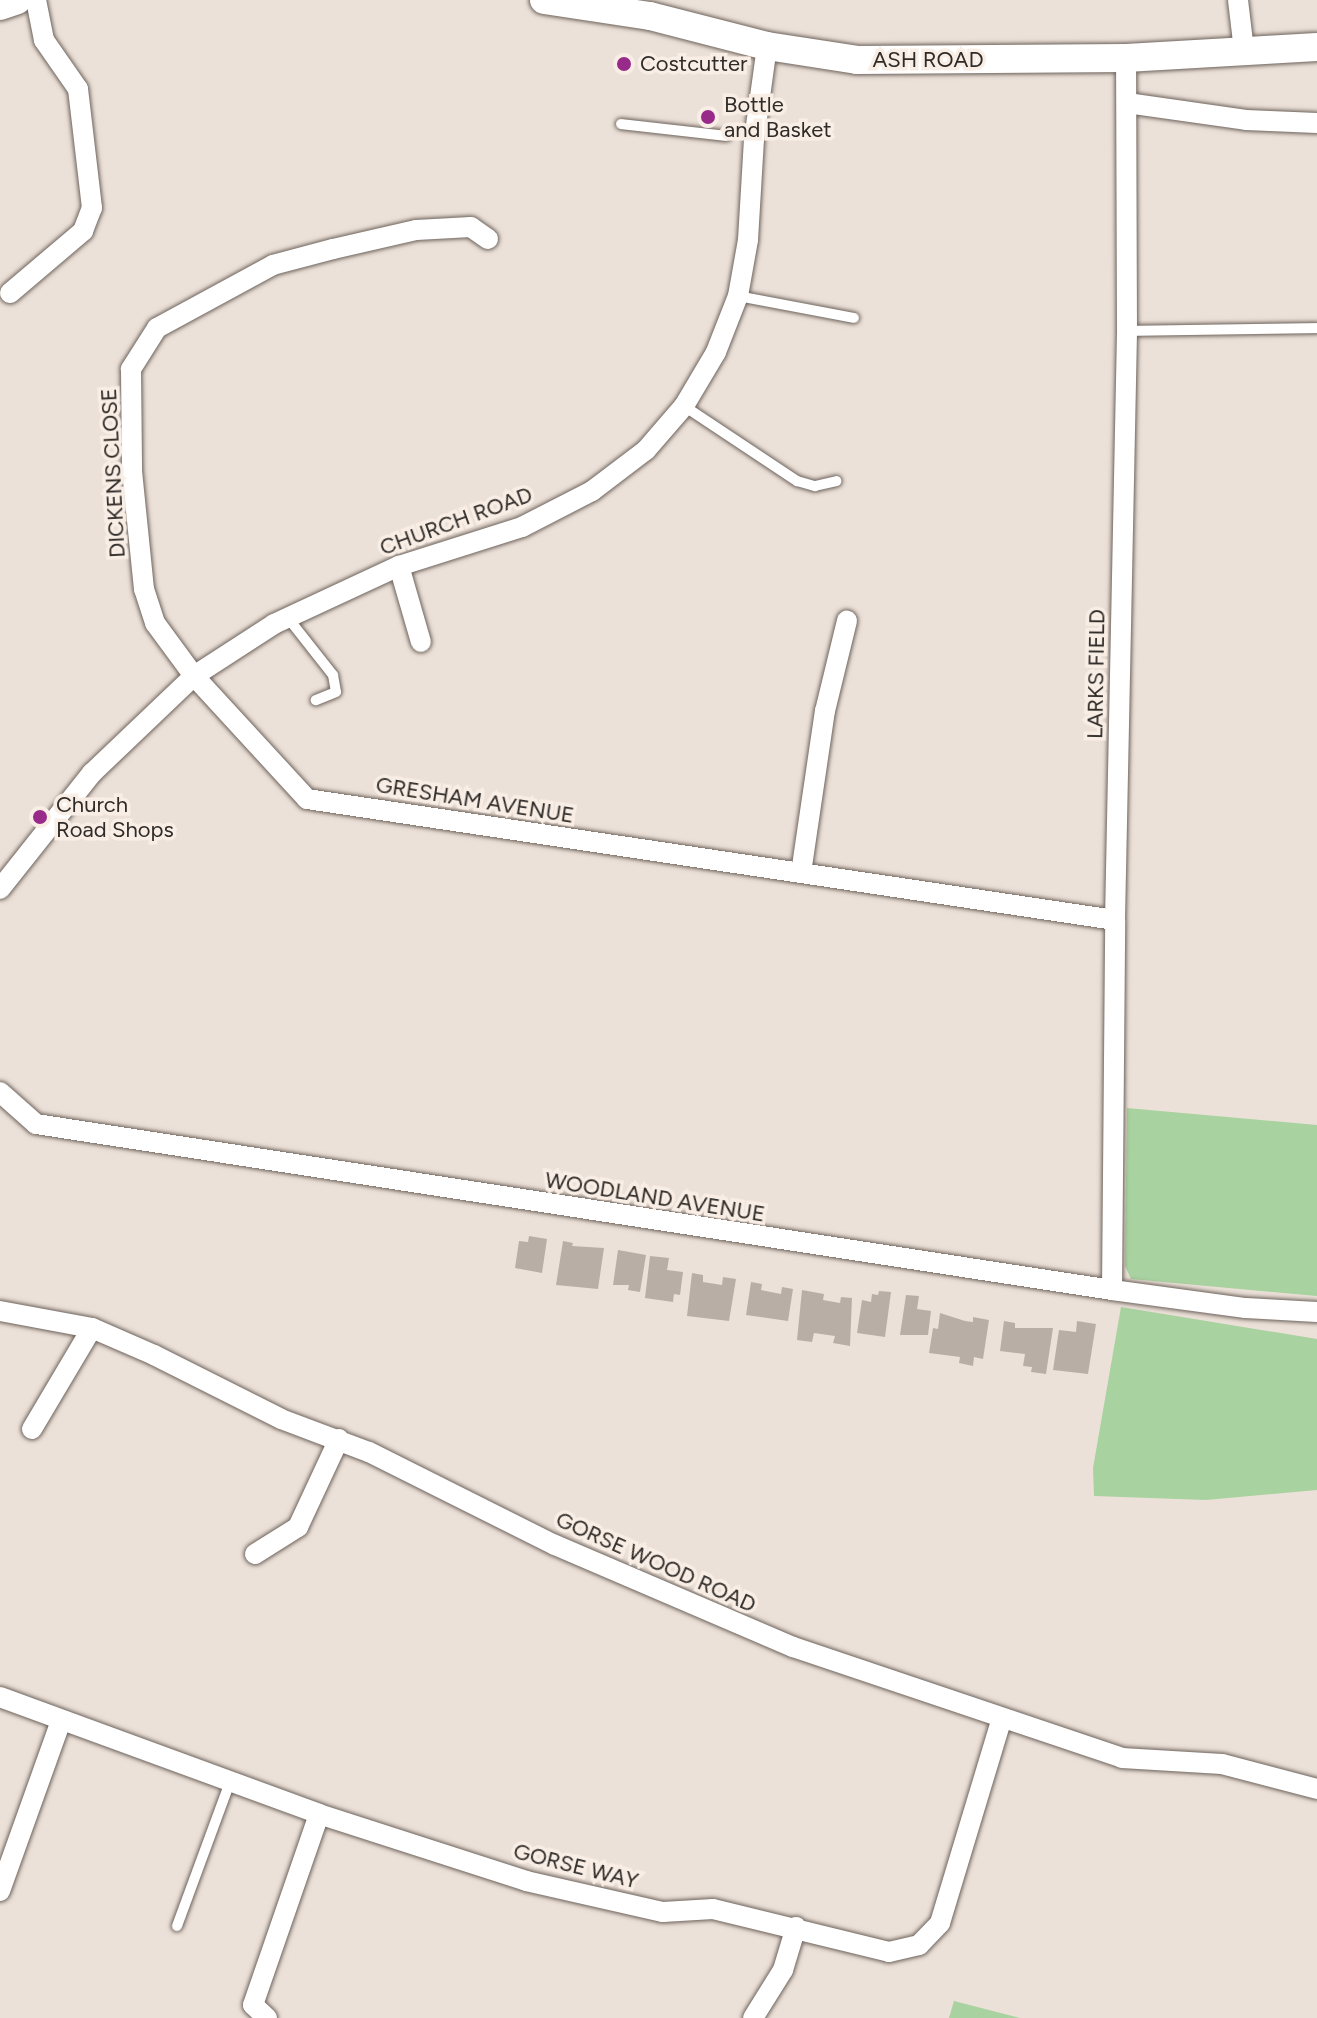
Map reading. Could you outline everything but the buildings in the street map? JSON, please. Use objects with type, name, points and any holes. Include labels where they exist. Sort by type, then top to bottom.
[{"type":"street","points":[[0,6],[17,0]]},
{"type":"street","points":[[10,293],[83,231],[92,208],[78,89],[44,40],[36,0]]},
{"type":"street","name":"ASH ROAD","points":[[544,0],[650,16],[767,46],[857,60],[1126,58],[1317,47]]},
{"type":"street","points":[[1238,0],[1244,50]]},
{"type":"street","name":"CHURCH ROAD","points":[[0,889],[92,773],[194,676],[288,618],[399,566],[522,527],[592,491],[646,450],[684,406],[716,352],[738,296],[748,240],[754,140],[767,46]]},
{"type":"street","name":"LARKS FIELD","points":[[1112,1290],[1115,920],[1127,331],[1126,58]]},
{"type":"street","points":[[1127,103],[1246,120],[1317,123]]},
{"type":"street","name":"DICKENS CLOSE","points":[[194,676],[155,623],[143,574],[132,471],[131,369],[157,328],[273,265],[416,230],[471,227],[488,239]]},
{"type":"street","points":[[399,566],[421,642]]},
{"type":"street","points":[[801,873],[825,711],[847,621]]},
{"type":"street","name":"GRESHAM AVENUE","points":[[194,676],[307,799],[1115,920]]},
{"type":"street","name":"WOODLAND AVENUE","points":[[0,1092],[36,1124],[1112,1290],[1246,1308],[1317,1312]]},
{"type":"street","name":"GORSE WOOD ROAD","points":[[0,1311],[92,1328],[154,1355],[281,1419],[339,1439],[555,1545],[793,1647],[1122,1758],[1222,1764],[1317,1788]]},
{"type":"street","points":[[32,1429],[92,1328]]},
{"type":"street","points":[[255,1554],[298,1527],[339,1439]]},
{"type":"street","name":"GORSE WAY","points":[[0,1697],[319,1814],[526,1881],[663,1912],[713,1909],[889,1952],[919,1945],[940,1923],[1002,1718]]},
{"type":"street","points":[[0,1891],[61,1721]]},
{"type":"street","points":[[267,2018],[253,2005],[319,1814]]},
{"type":"street","points":[[753,2018],[783,1970],[796,1927]]},
{"type":"lane","points":[[621,124],[726,136]]},
{"type":"lane","points":[[738,296],[854,318]]},
{"type":"lane","points":[[1127,331],[1317,328]]},
{"type":"lane","points":[[684,406],[797,481],[815,486],[836,481]]},
{"type":"lane","points":[[288,618],[333,675],[336,692],[316,700]]},
{"type":"lane","points":[[177,1926],[230,1782]]},
{"type":"green space","points":[[1127,1108],[1317,1125],[1317,1296],[1131,1279],[1125,1266]]},
{"type":"green space","points":[[1121,1307],[1317,1339],[1317,1490],[1206,1500],[1094,1496],[1093,1468]]},
{"type":"green space","points":[[954,2001],[1020,2018],[949,2018]]},
{"type":"place","name":"Costcutter","points":[[624,64]]},
{"type":"place","name":"Bottle and Basket","points":[[708,117]]},
{"type":"place","name":"Church Road Shops","points":[[40,817]]}]
